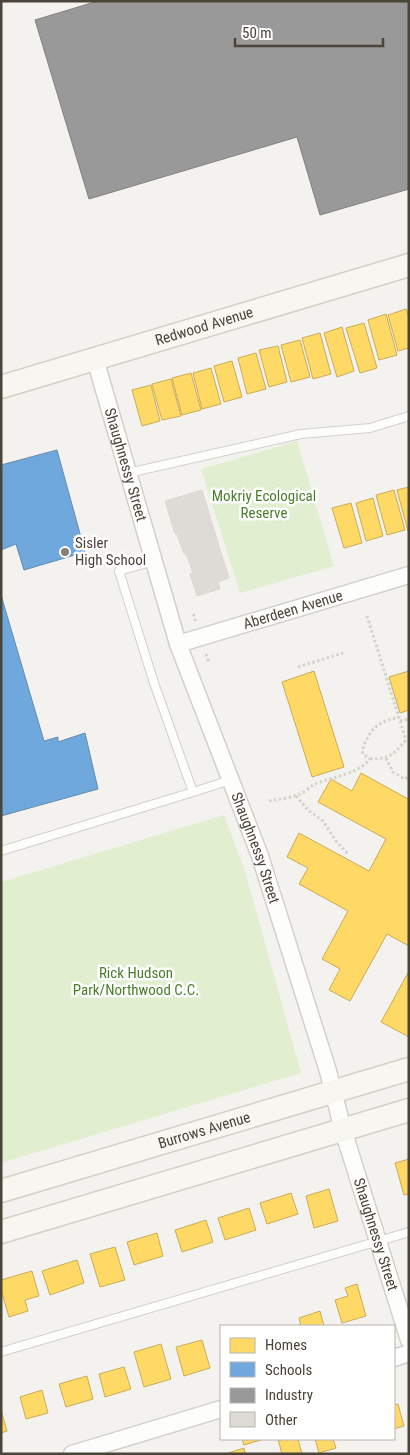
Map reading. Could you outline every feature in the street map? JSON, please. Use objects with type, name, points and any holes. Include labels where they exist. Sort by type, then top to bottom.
[{"type":"street","name":"Redwood Avenue","points":[[1,387],[409,265]]},
{"type":"street","name":"Shaughnessy Street","points":[[95,359],[178,644],[263,864],[334,1091],[343,1130],[377,1241],[409,1340]]},
{"type":"street","name":"Aberdeen Avenue","points":[[178,644],[409,575]]},
{"type":"street","name":"Burrows Avenue","points":[[1,1191],[409,1069]]},
{"type":"street","points":[[1,1232],[409,1110]]},
{"type":"street","points":[[395,1358],[409,1354]]},
{"type":"street","points":[[72,1454],[220,1409]]},
{"type":"lane","points":[[128,473],[301,434],[370,428],[409,416]]},
{"type":"lane","points":[[154,561],[119,571],[154,683],[193,792]]},
{"type":"lane","points":[[1,851],[231,780]]},
{"type":"lane","points":[[1,1352],[409,1232]]},
{"type":"path","points":[[368,616],[407,740],[394,754],[386,758],[370,759],[363,754],[362,748],[371,730],[378,724],[399,717]]},
{"type":"path","points":[[298,667],[343,653]]},
{"type":"path","points":[[400,721],[409,719]]},
{"type":"path","points":[[386,758],[393,772],[405,779],[409,776]]},
{"type":"path","points":[[269,801],[300,794],[328,779],[355,771],[370,759]]},
{"type":"path","points":[[295,795],[308,810],[323,821],[336,841],[348,854]]},
{"type":"green space","name":"Mokriy Ecological Reserve","points":[[297,441],[334,566],[240,593],[201,469]]},
{"type":"green space","name":"Rick Hudson Park/Northwood C.C.","points":[[224,815],[245,871],[301,1073],[1,1163],[1,882]]},
{"type":"building: Homes","points":[[406,309],[409,318],[409,348],[398,351],[388,315]]},
{"type":"building: Homes","points":[[386,314],[397,355],[379,360],[368,320]]},
{"type":"building: Homes","points":[[364,323],[377,368],[360,373],[346,328]]},
{"type":"building: Homes","points":[[342,327],[354,371],[337,377],[324,333]]},
{"type":"building: Homes","points":[[320,333],[331,374],[313,379],[302,338]]},
{"type":"building: Homes","points":[[300,340],[310,377],[291,382],[281,345]]},
{"type":"building: Homes","points":[[278,346],[287,382],[269,387],[259,350]]},
{"type":"building: Homes","points":[[256,353],[266,389],[247,394],[238,358]]},
{"type":"building: Homes","points":[[232,361],[242,397],[224,402],[214,366]]},
{"type":"building: Homes","points":[[211,368],[221,404],[202,409],[193,373]]},
{"type":"building: Homes","points":[[191,373],[201,410],[182,415],[172,378]]},
{"type":"building: Homes","points":[[171,379],[181,416],[162,420],[152,384]]},
{"type":"building: Homes","points":[[151,385],[160,421],[142,426],[132,390]]},
{"type":"building: Homes","points":[[409,487],[409,531],[408,531],[397,490]]},
{"type":"building: Homes","points":[[394,490],[405,530],[387,535],[376,495]]},
{"type":"building: Homes","points":[[373,498],[383,536],[366,541],[356,503]]},
{"type":"building: Homes","points":[[351,503],[362,543],[344,548],[332,508]]},
{"type":"building: Homes","points":[[314,671],[344,767],[312,777],[282,682]]},
{"type":"building: Homes","points":[[409,671],[409,710],[400,713],[389,677]]},
{"type":"building: Homes","points":[[361,773],[408,799],[409,797],[409,946],[387,934],[350,1001],[329,990],[340,969],[322,959],[348,911],[299,884],[308,868],[287,857],[299,833],[369,871],[386,839],[318,802],[331,779],[352,791]]},
{"type":"building: Homes","points":[[409,971],[409,1037],[381,1022]]},
{"type":"building: Homes","points":[[409,1159],[409,1194],[404,1195],[395,1163]]},
{"type":"building: Homes","points":[[329,1189],[338,1221],[314,1228],[306,1196]]},
{"type":"building: Homes","points":[[291,1193],[298,1214],[267,1224],[260,1203]]},
{"type":"building: Homes","points":[[249,1208],[256,1230],[225,1240],[218,1218]]},
{"type":"building: Homes","points":[[206,1220],[213,1242],[182,1252],[175,1230]]},
{"type":"building: Homes","points":[[157,1233],[163,1256],[134,1265],[127,1242]]},
{"type":"building: Homes","points":[[115,1247],[125,1280],[100,1287],[90,1254]]},
{"type":"building: Homes","points":[[77,1260],[84,1283],[50,1295],[42,1271]]},
{"type":"building: Homes","points":[[32,1271],[39,1296],[25,1300],[28,1311],[9,1317],[1,1290],[1,1280]]},
{"type":"building: Homes","points":[[357,1284],[366,1316],[342,1323],[335,1300],[348,1296],[345,1288]]},
{"type":"building: Homes","points":[[320,1311],[324,1325],[301,1325],[299,1318]]},
{"type":"building: Homes","points":[[202,1340],[210,1368],[184,1376],[176,1347]]},
{"type":"building: Homes","points":[[161,1344],[171,1379],[144,1387],[134,1352]]},
{"type":"building: Homes","points":[[124,1367],[131,1389],[105,1397],[99,1374]]},
{"type":"building: Homes","points":[[87,1376],[93,1399],[66,1407],[59,1384]]},
{"type":"building: Homes","points":[[42,1390],[48,1413],[26,1419],[20,1397]]},
{"type":"building: Homes","points":[[398,1404],[404,1426],[395,1429],[395,1405]]},
{"type":"building: Homes","points":[[1,1410],[7,1431],[1,1433]]},
{"type":"building: Homes","points":[[242,1440],[261,1440],[244,1445]]},
{"type":"building: Homes","points":[[278,1440],[298,1440],[302,1454],[282,1454]]},
{"type":"building: Homes","points":[[315,1440],[333,1440],[336,1448],[319,1453]]},
{"type":"building: Homes","points":[[244,1448],[245,1454],[228,1454],[228,1453]]},
{"type":"building: Schools","points":[[57,450],[85,552],[24,570],[16,544],[1,550],[1,465]]},
{"type":"building: Schools","points":[[1,595],[44,741],[58,737],[58,742],[85,733],[98,789],[1,816]]},
{"type":"building: Industry","points":[[98,1],[409,1],[409,189],[320,215],[297,137],[89,199],[35,20]]},
{"type":"building: Other","points":[[202,490],[212,523],[175,534],[165,501]]},
{"type":"building: Other","points":[[212,523],[229,578],[218,582],[220,589],[197,596],[190,574],[193,573],[177,535]]},
{"type":"place","name":"Sisler High School","points":[[65,552]]}]
